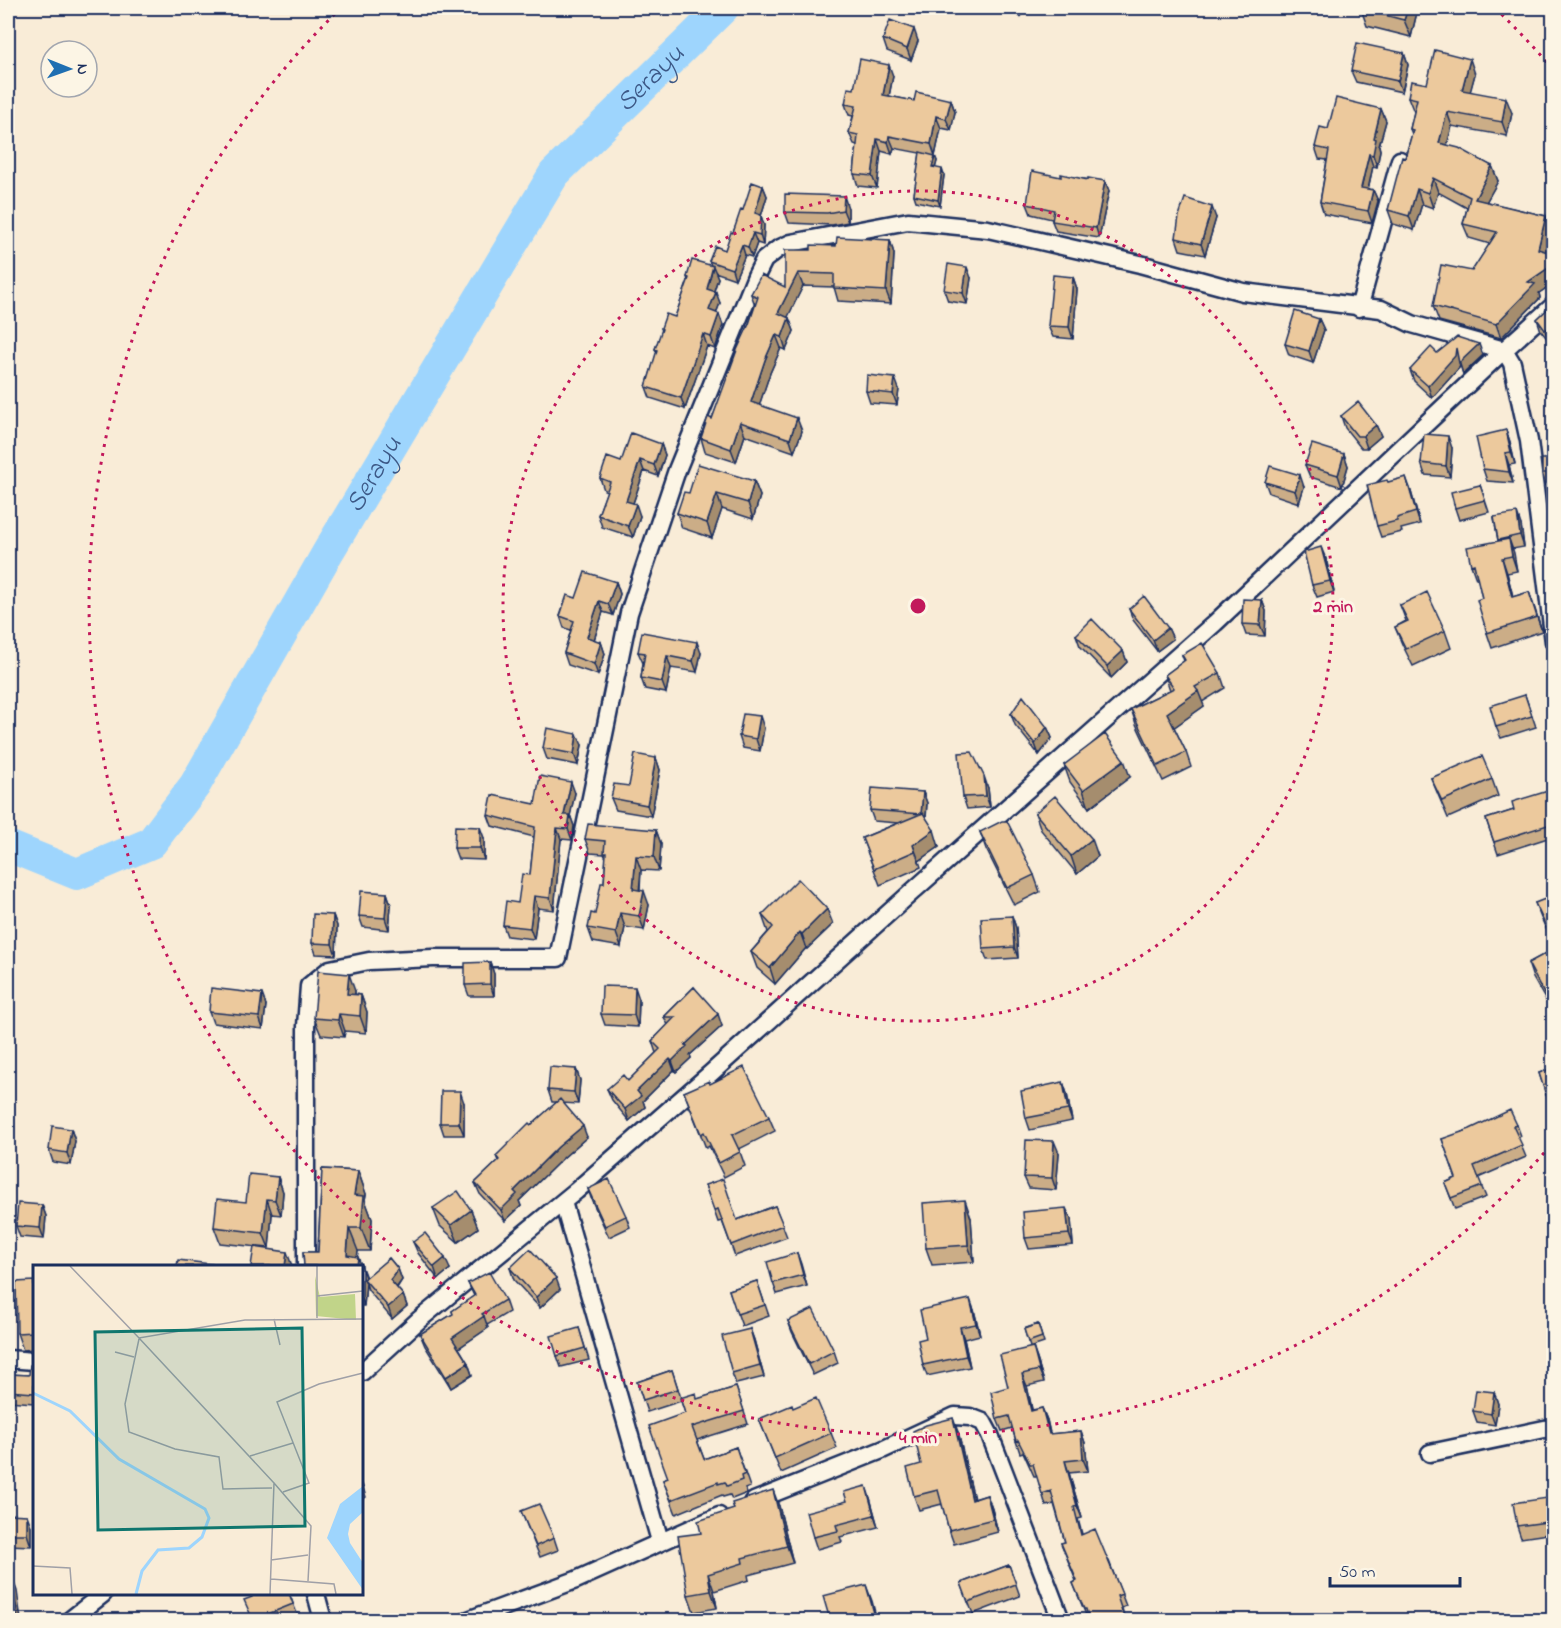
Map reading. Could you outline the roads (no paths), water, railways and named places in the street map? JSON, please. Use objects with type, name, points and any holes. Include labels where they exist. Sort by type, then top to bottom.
[{"type":"street","points":[[1359,308],[1400,160]]},
{"type":"street","points":[[306,1265],[306,1026],[309,986],[330,969],[369,961],[433,958],[558,958],[629,613],[677,470],[728,342],[764,260],[778,249],[791,243],[908,221],[988,229],[1140,264],[1243,292],[1381,309],[1412,324],[1504,350],[1512,363],[1529,441],[1554,642]]},
{"type":"street","points":[[363,1371],[420,1319],[563,1202],[710,1074],[921,883],[1215,623],[1554,305]]},
{"type":"street","points":[[563,1202],[660,1542]]},
{"type":"street","points":[[8,1359],[33,1361]]},
{"type":"street","points":[[468,1620],[576,1580],[735,1509],[882,1450],[955,1416],[970,1417],[983,1422],[990,1435],[1060,1620]]},
{"type":"street","points":[[1430,1453],[1554,1427]]},
{"type":"street","points":[[70,1620],[101,1595]]},
{"type":"street","points":[[317,1595],[323,1620]]},
{"type":"waterway","name":"Serayu","points":[[8,846],[77,874],[151,843],[195,785],[328,552],[554,174],[723,8]]}]
